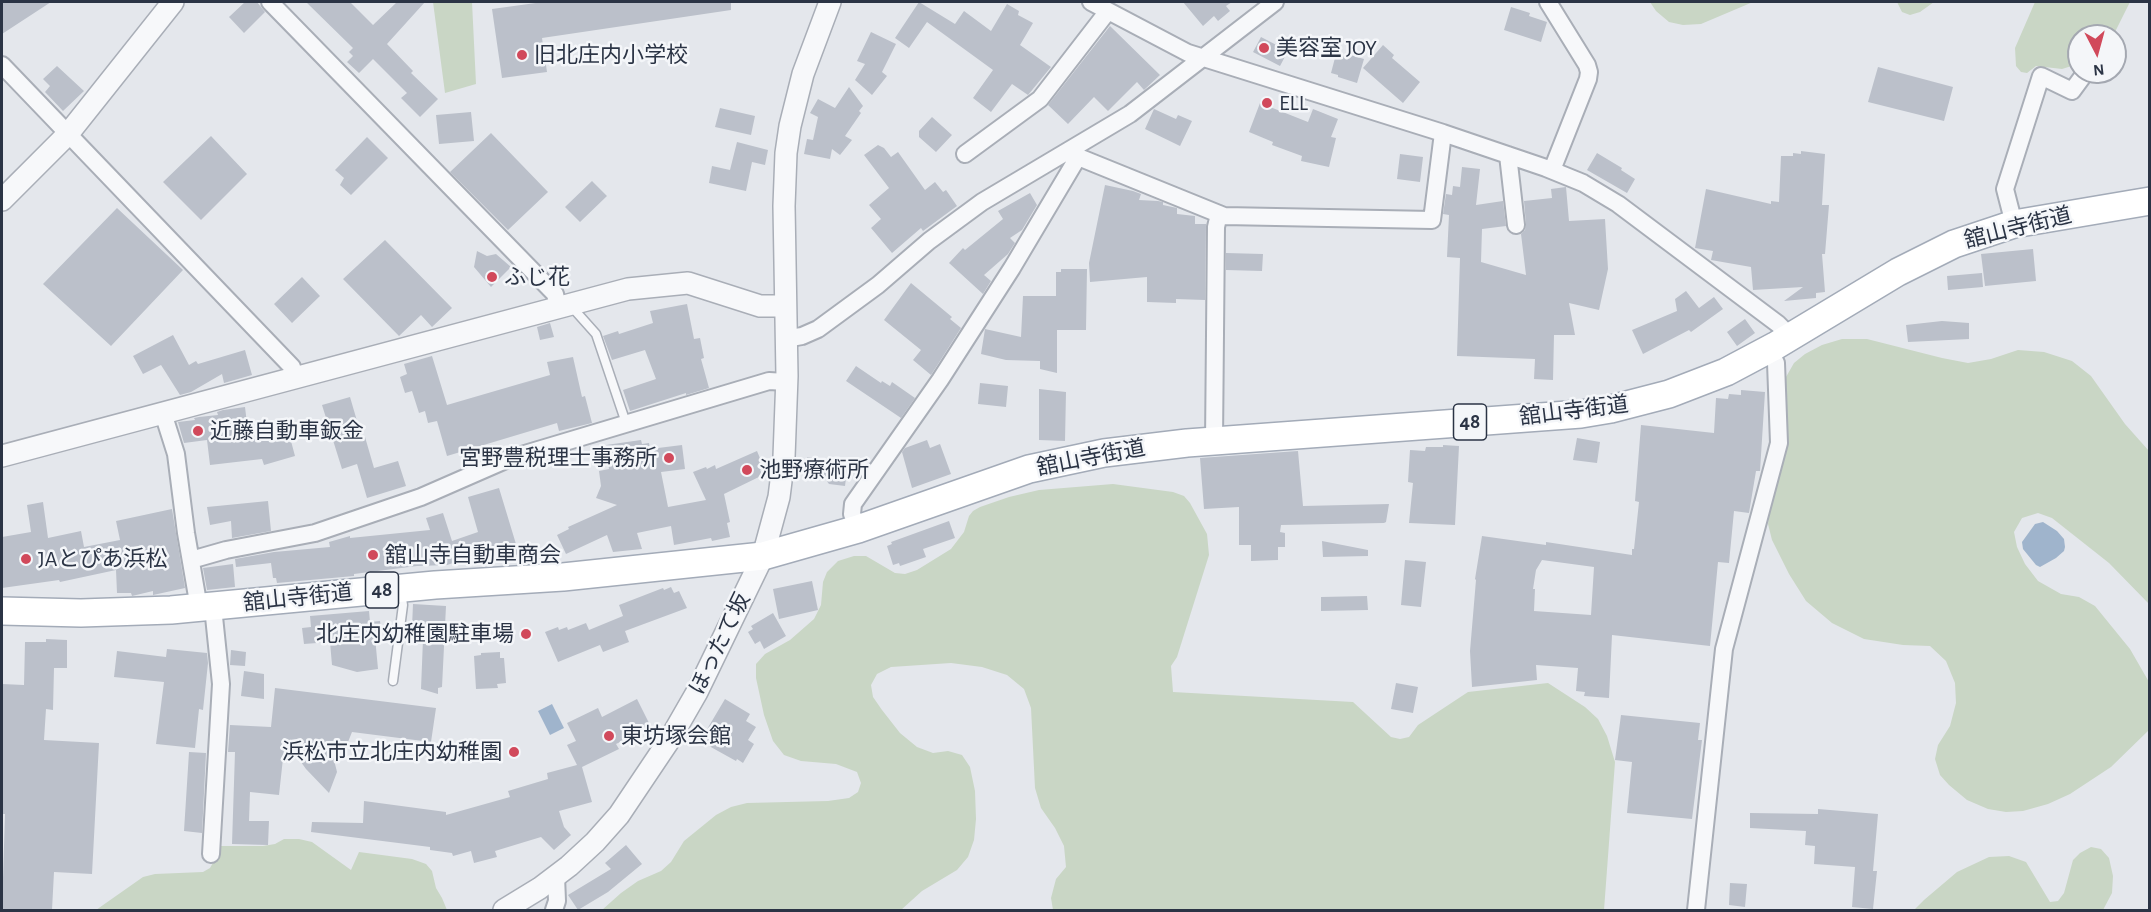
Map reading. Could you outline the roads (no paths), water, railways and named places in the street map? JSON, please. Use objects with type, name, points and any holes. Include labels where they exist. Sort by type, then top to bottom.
[{"type":"main road","name":"舘山寺街道","points":[[2,610],[81,613],[206,607],[401,588],[563,577],[762,556],[858,529],[993,481],[1066,460],[1147,447],[1600,411],[1679,391],[1726,372],[1780,343],[1925,257],[1983,233],[2014,224],[2150,201]]},
{"type":"street","points":[[2,201],[68,134],[173,2]]},
{"type":"street","points":[[270,2],[555,294],[564,306]]},
{"type":"street","name":"ほったて坂","points":[[504,910],[556,876],[596,842],[619,815],[670,739],[697,692],[762,556],[779,497],[782,477],[786,382],[784,179],[790,126],[803,74],[830,2]]},
{"type":"street","points":[[1091,2],[1173,46],[1204,58],[1443,133],[1583,183],[1618,204],[1778,324],[1780,343],[1776,363],[1779,443],[1724,649],[1696,910]]},
{"type":"street","points":[[785,339],[802,336],[818,328],[878,285],[982,202],[1072,154],[1130,114],[1275,2]]},
{"type":"street","points":[[1548,2],[1587,65],[1589,72],[1588,80],[1552,171]]},
{"type":"street","points":[[965,154],[1040,99],[1108,10]]},
{"type":"street","points":[[2,65],[292,367],[295,378]]},
{"type":"street","points":[[2014,224],[2005,189],[2041,76],[2072,91],[2077,84]]},
{"type":"street","points":[[1072,154],[1224,216],[1432,220],[1443,133]]},
{"type":"street","points":[[858,529],[852,514],[853,504],[940,380],[1012,268],[1072,154]]},
{"type":"street","points":[[1508,155],[1516,225]]},
{"type":"street","points":[[1214,441],[1216,227],[1219,214]]},
{"type":"street","points":[[2,456],[628,289],[688,283],[760,306],[784,306]]},
{"type":"street","points":[[191,560],[226,550],[315,533],[421,497],[508,459],[769,381],[786,382]]},
{"type":"street","points":[[163,413],[176,454],[191,560],[206,607],[221,690],[211,854]]},
{"type":"street","points":[[554,910],[557,901],[556,876]]},
{"type":"lane","points":[[564,306],[596,334],[626,423]]},
{"type":"lane","points":[[393,681],[403,605],[401,588]]},
{"type":"water","points":[[2043,522],[2057,531],[2064,539],[2065,547],[2056,558],[2040,567],[2023,549],[2022,542],[2035,524]]},
{"type":"water","points":[[552,704],[564,728],[550,735],[538,711]]},
{"type":"place","name":"美容室 JOY","points":[[1264,48]]},
{"type":"place","name":"旧北庄内小学校","points":[[522,55]]},
{"type":"place","name":"ELL","points":[[1267,103]]},
{"type":"place","name":"ふじ花","points":[[492,277]]},
{"type":"place","name":"近藤自動車鈑金","points":[[198,431]]},
{"type":"place","name":"宮野豊税理士事務所","points":[[669,458]]},
{"type":"place","name":"池野療術所","points":[[747,470]]},
{"type":"place","name":"舘山寺自動車商会","points":[[373,555]]},
{"type":"place","name":"JAとぴあ浜松","points":[[26,559]]},
{"type":"place","name":"北庄内幼稚園駐車場","points":[[526,634]]},
{"type":"place","name":"東坊塚会館","points":[[609,736]]},
{"type":"place","name":"浜松市立北庄内幼稚園","points":[[514,752]]}]
